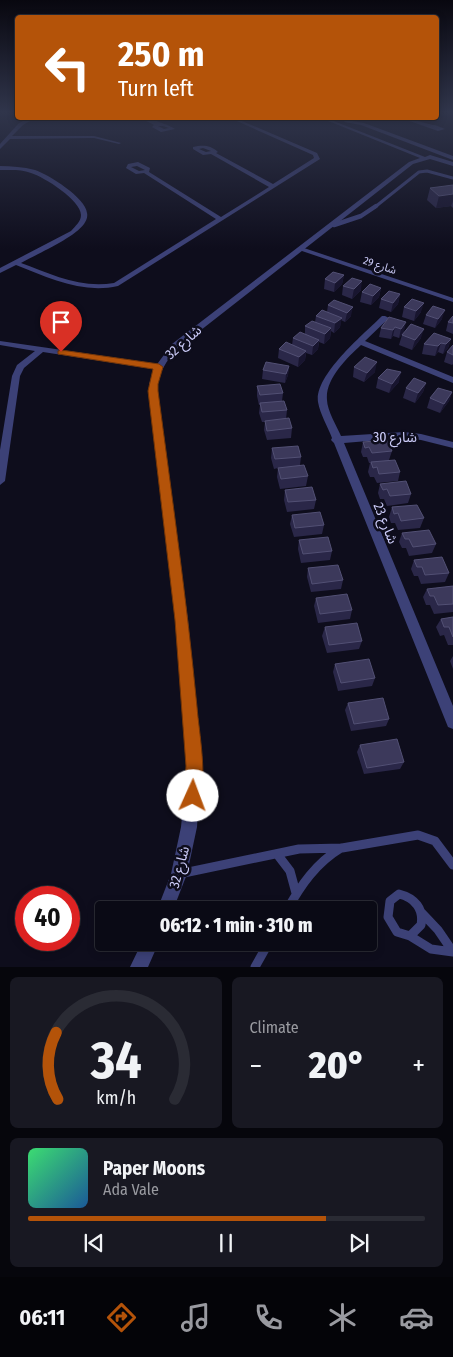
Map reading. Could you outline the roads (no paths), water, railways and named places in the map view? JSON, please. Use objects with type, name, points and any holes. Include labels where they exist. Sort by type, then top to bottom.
[{"type":"street","points":[[221,158],[275,185]]},
{"type":"street","points":[[16,262],[92,288],[105,288],[116,285],[223,217],[315,162],[318,158]]},
{"type":"street","points":[[408,166],[414,158]]},
{"type":"street","points":[[424,158],[453,168]]},
{"type":"street","name":"شارع 32","points":[[168,901],[179,874],[189,827],[194,766],[182,620],[153,384],[159,367],[175,346],[408,166],[424,158]]},
{"type":"street","points":[[438,158],[453,161]]},
{"type":"street","points":[[408,166],[422,163],[440,164]]},
{"type":"street","points":[[0,168],[25,170],[44,176],[77,199],[85,212],[83,223],[73,232],[0,271]]},
{"type":"street","points":[[145,172],[223,217]]},
{"type":"street","name":"شارع 29","points":[[301,249],[453,300]]},
{"type":"street","name":"شارع 23","points":[[385,318],[332,371],[323,387],[322,401],[336,440],[453,722]]},
{"type":"street","points":[[360,342],[453,380]]},
{"type":"street","points":[[0,343],[159,367]]},
{"type":"street","points":[[0,481],[3,436],[15,381],[21,358],[30,348]]},
{"type":"street","points":[[19,367],[42,350]]},
{"type":"street","name":"شارع 30","points":[[336,440],[404,435],[453,445]]},
{"type":"street","points":[[139,967],[147,951]]},
{"type":"lane","points":[[334,224],[353,220],[369,212],[419,172],[453,178]]},
{"type":"lane","points":[[179,874],[314,847],[342,848],[425,835],[438,843],[453,865]]},
{"type":"lane","points":[[292,901],[316,865],[331,853],[342,848]]},
{"type":"lane","points":[[277,854],[290,871],[296,893]]},
{"type":"lane","points":[[410,936],[421,928],[423,920],[418,904],[406,894],[393,896],[387,909],[391,925],[397,932],[410,936],[431,949],[453,952]]},
{"type":"lane","points":[[421,912],[438,930],[453,952]]},
{"type":"lane","points":[[255,967],[264,951]]}]
